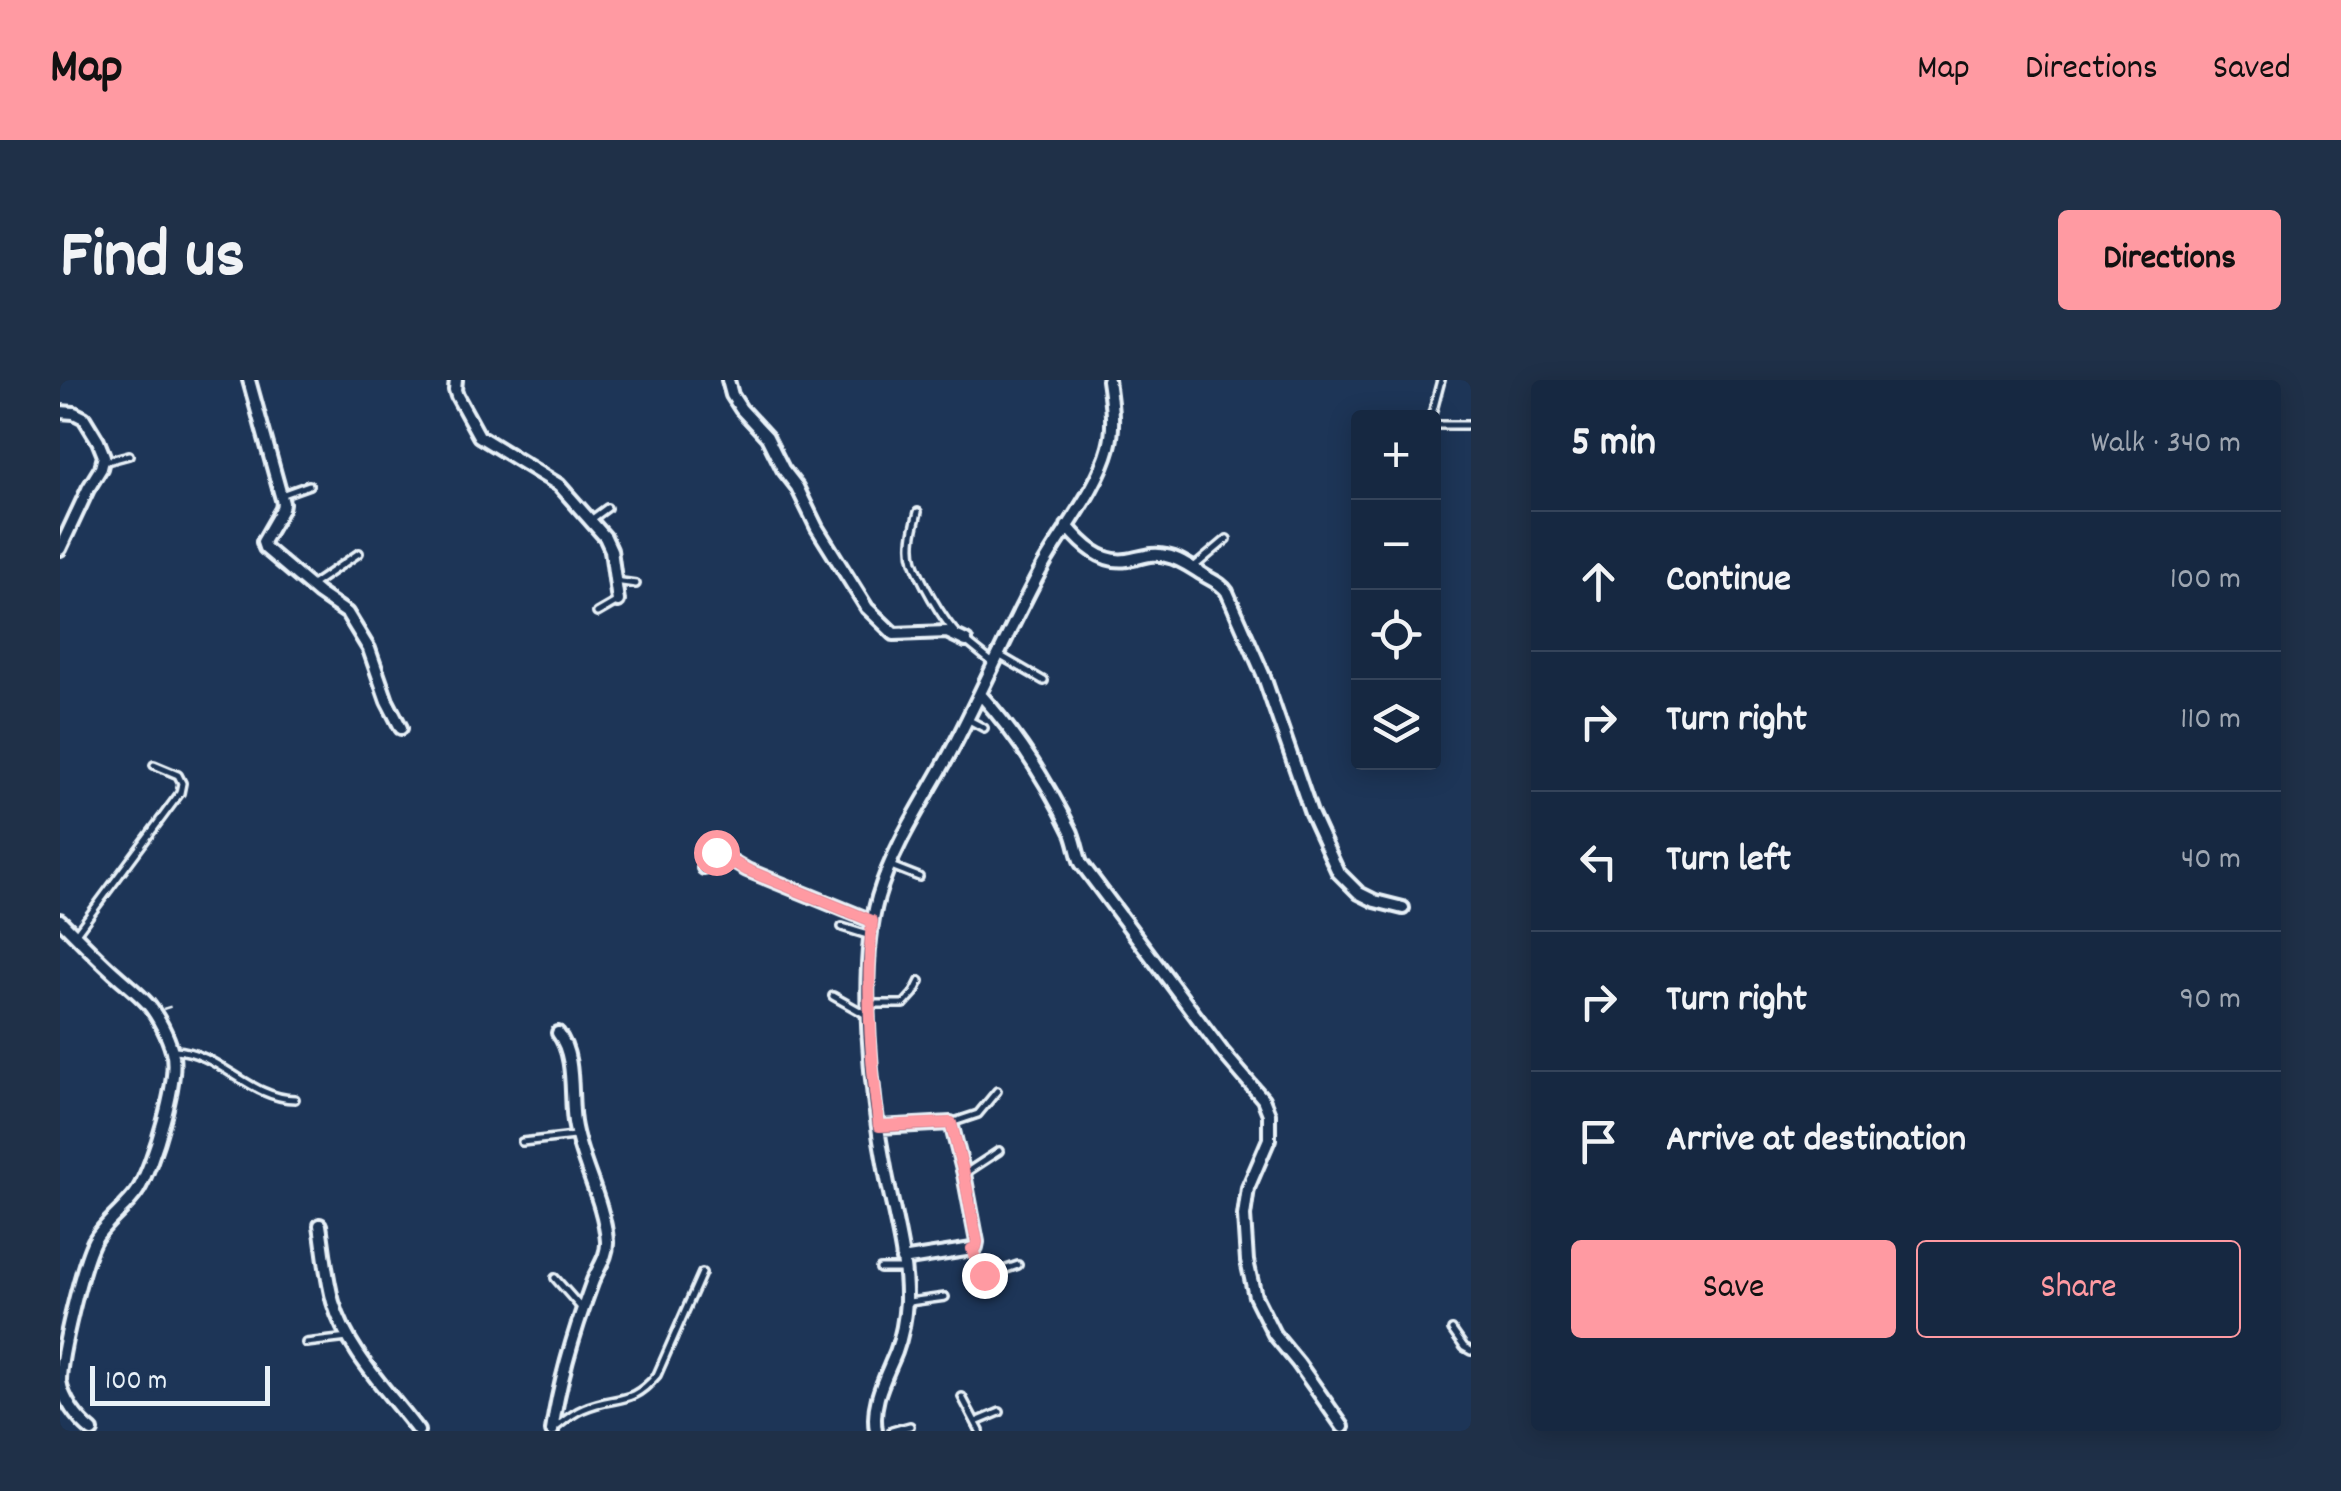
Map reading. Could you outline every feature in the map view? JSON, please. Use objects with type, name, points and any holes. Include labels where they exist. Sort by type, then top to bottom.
[{"type":"street","points":[[249,380],[282,496],[282,509],[263,542],[265,548],[346,613],[359,630],[401,728]]},
{"type":"street","points":[[456,380],[454,390],[479,436],[559,485],[606,536],[618,601]]},
{"type":"street","points":[[728,380],[732,395],[767,437],[867,608],[894,634],[947,632],[966,642]]},
{"type":"street","points":[[876,1431],[874,1409],[900,1338],[906,1302],[871,1066],[872,921],[879,894],[907,830],[968,719],[1026,598],[1092,486],[1110,444],[1108,380]]},
{"type":"street","points":[[60,412],[84,418],[103,451],[103,462],[60,548]]},
{"type":"street","points":[[1068,526],[1085,545],[1104,557],[1118,561],[1164,555],[1221,584],[1264,674],[1305,798],[1338,872],[1359,893],[1403,908]]},
{"type":"street","points":[[980,694],[1031,760],[1074,837],[1081,863],[1222,1051],[1263,1098],[1269,1114],[1270,1139],[1248,1188],[1244,1216],[1246,1260],[1256,1296],[1274,1334],[1343,1427]]},
{"type":"street","points":[[704,868],[716,852],[747,870],[872,921]]},
{"type":"street","points":[[60,920],[148,1004],[172,1050],[174,1080],[145,1175],[138,1190],[94,1241],[68,1320],[60,1358],[60,1382],[77,1417],[92,1431]]},
{"type":"street","points":[[552,1430],[559,1387],[592,1280],[607,1246],[577,1135],[567,1047],[558,1034]]},
{"type":"street","points":[[879,1126],[951,1123],[977,1242],[972,1249],[903,1265]]},
{"type":"street","points":[[320,1225],[334,1302],[350,1338],[418,1431]]},
{"type":"lane","points":[[1433,410],[1441,380]]},
{"type":"lane","points":[[1441,426],[1471,425]]},
{"type":"lane","points":[[103,462],[130,454]]},
{"type":"lane","points":[[282,496],[309,485]]},
{"type":"lane","points":[[592,519],[607,508]]},
{"type":"lane","points":[[918,512],[913,534],[914,560],[952,630],[997,660],[1044,681]]},
{"type":"lane","points":[[1192,568],[1226,538]]},
{"type":"lane","points":[[310,586],[359,553]]},
{"type":"lane","points":[[615,581],[636,584]]},
{"type":"lane","points":[[597,613],[618,601]]},
{"type":"lane","points":[[968,719],[984,728]]},
{"type":"lane","points":[[74,935],[180,793],[182,783],[178,775],[154,765]]},
{"type":"lane","points":[[891,866],[919,876]]},
{"type":"lane","points":[[842,927],[871,936]]},
{"type":"lane","points":[[833,996],[869,1010],[904,1004],[920,981]]},
{"type":"lane","points":[[172,1050],[201,1056],[267,1094],[295,1099]]},
{"type":"lane","points":[[951,1123],[978,1114],[998,1090]]},
{"type":"lane","points":[[522,1142],[577,1135]]},
{"type":"lane","points":[[964,1174],[999,1151]]},
{"type":"lane","points":[[972,1249],[980,1274],[1018,1265]]},
{"type":"lane","points":[[880,1269],[903,1265]]},
{"type":"lane","points":[[552,1430],[581,1410],[626,1399],[648,1386],[657,1375],[702,1273]]},
{"type":"lane","points":[[555,1278],[584,1311]]},
{"type":"lane","points":[[906,1302],[946,1297]]},
{"type":"lane","points":[[1452,1330],[1471,1351]]},
{"type":"lane","points":[[306,1343],[350,1338]]},
{"type":"lane","points":[[962,1397],[980,1431]]},
{"type":"lane","points":[[976,1422],[1000,1412]]},
{"type":"lane","points":[[892,1431],[910,1426]]},
{"type":"route","points":[[716,852],[747,870],[872,921],[869,1016],[879,1126],[951,1123],[977,1242],[972,1249],[980,1274],[984,1275]]}]
